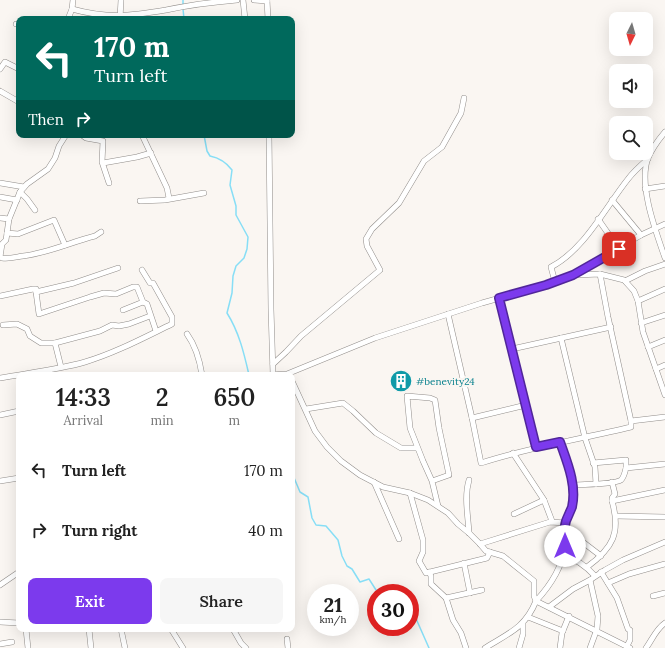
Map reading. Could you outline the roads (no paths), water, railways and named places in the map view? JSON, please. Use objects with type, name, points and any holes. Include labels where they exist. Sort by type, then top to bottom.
[{"type":"street","points":[[69,16],[73,0]]},
{"type":"street","points":[[120,16],[121,0]]},
{"type":"street","points":[[132,16],[206,3],[237,0]]},
{"type":"street","points":[[243,0],[245,16]]},
{"type":"street","points":[[254,0],[267,0],[268,16]]},
{"type":"street","points":[[72,9],[105,16]]},
{"type":"street","points":[[0,67],[7,62],[16,67]]},
{"type":"street","points":[[0,92],[16,100]]},
{"type":"street","points":[[273,364],[301,336],[380,270],[367,246],[366,239],[372,230],[399,203],[424,161],[442,147],[461,113],[464,98]]},
{"type":"street","points":[[653,151],[665,132]]},
{"type":"street","points":[[64,138],[48,169],[24,187],[20,192],[9,219],[5,243],[1,244],[0,257],[6,259],[41,253],[95,236],[101,232]]},
{"type":"street","points":[[90,138],[103,141],[102,162],[109,183]]},
{"type":"street","points":[[144,138],[169,198]]},
{"type":"street","points":[[269,138],[273,364],[271,372]]},
{"type":"street","points":[[103,163],[138,157],[151,153]]},
{"type":"street","points":[[555,282],[551,267],[561,261],[574,249],[629,177],[647,160]]},
{"type":"street","points":[[648,160],[645,189],[654,228],[665,258]]},
{"type":"street","points":[[0,183],[24,187]]},
{"type":"street","points":[[645,189],[665,186]]},
{"type":"street","points":[[20,192],[35,210]]},
{"type":"street","points":[[140,201],[166,200],[169,198],[204,193]]},
{"type":"street","points":[[0,197],[16,200]]},
{"type":"street","points":[[612,200],[641,235]]},
{"type":"street","points":[[0,218],[9,219]]},
{"type":"street","points":[[7,233],[18,234],[53,219],[65,245]]},
{"type":"street","points":[[598,219],[619,249]]},
{"type":"street","points":[[293,372],[369,340],[499,298],[555,282],[573,275],[641,235],[665,224]]},
{"type":"street","points":[[625,281],[645,271],[665,264]]},
{"type":"street","points":[[36,292],[74,283],[118,268]]},
{"type":"street","points":[[33,372],[85,362],[130,344],[172,324],[173,320],[153,283],[150,282],[142,270]]},
{"type":"street","points":[[573,275],[600,274],[625,281],[634,291],[638,301],[643,332],[665,395]]},
{"type":"street","points":[[448,314],[481,463],[513,452],[585,438],[631,427],[631,420],[600,274]]},
{"type":"street","points":[[0,296],[36,289],[38,314],[104,293],[116,294],[136,286],[144,302],[147,304],[156,331]]},
{"type":"street","points":[[638,301],[665,289]]},
{"type":"street","points":[[499,298],[536,447]]},
{"type":"street","points":[[123,310],[144,302]]},
{"type":"street","points":[[641,323],[665,315]]},
{"type":"street","points":[[3,325],[17,324],[27,329],[30,336],[41,343],[55,343],[100,331],[112,326],[129,324],[150,316]]},
{"type":"street","points":[[512,349],[611,327]]},
{"type":"street","points":[[187,334],[200,363],[202,372]]},
{"type":"street","points":[[560,338],[585,438],[593,463],[596,484]]},
{"type":"street","points":[[648,347],[665,340]]},
{"type":"street","points":[[55,343],[61,367]]},
{"type":"street","points":[[656,369],[665,365]]},
{"type":"street","points":[[0,378],[16,375]]},
{"type":"street","points":[[295,387],[315,431],[327,448],[360,475],[383,487],[410,493],[428,500],[438,506],[448,513],[486,551],[503,556],[534,581],[534,596],[536,601],[569,616],[596,632],[628,647],[630,630],[628,629],[617,598],[601,572]]},
{"type":"street","points":[[432,481],[450,475],[438,428],[435,400],[430,398],[407,396],[410,428],[417,448],[432,481],[438,506]]},
{"type":"street","points":[[306,409],[343,403],[376,433],[401,448],[417,448]]},
{"type":"street","points":[[472,418],[526,405]]},
{"type":"street","points":[[0,414],[16,411]]},
{"type":"street","points":[[631,420],[665,416]]},
{"type":"street","points":[[485,648],[523,624],[536,601],[553,579],[563,555],[566,523],[572,506],[573,485],[560,442]]},
{"type":"street","points":[[513,452],[544,500],[552,521]]},
{"type":"street","points":[[573,485],[612,482],[621,480],[624,477],[626,460],[593,463]]},
{"type":"street","points":[[626,468],[665,464]]},
{"type":"street","points":[[0,481],[16,478]]},
{"type":"street","points":[[469,480],[466,498],[469,533]]},
{"type":"street","points":[[374,482],[399,539]]},
{"type":"street","points":[[586,567],[601,556],[611,544],[616,516],[612,500],[615,494],[612,482]]},
{"type":"street","points":[[612,500],[665,490]]},
{"type":"street","points":[[410,493],[423,540],[423,552],[419,561],[426,573],[487,558],[490,552]]},
{"type":"street","points":[[514,514],[544,500]]},
{"type":"street","points":[[616,516],[665,517]]},
{"type":"street","points":[[480,544],[552,521],[566,523]]},
{"type":"street","points":[[549,607],[572,589],[601,572],[623,560],[665,542]]},
{"type":"street","points":[[584,543],[601,556]]},
{"type":"street","points":[[563,555],[576,559],[586,567],[593,578],[598,613],[596,632],[590,648]]},
{"type":"street","points":[[464,563],[470,593]]},
{"type":"street","points":[[608,582],[629,574],[665,564]]},
{"type":"street","points":[[429,572],[431,576],[431,584],[446,598],[453,620],[461,633],[466,648]]},
{"type":"street","points":[[0,585],[16,574]]},
{"type":"street","points":[[446,598],[482,590]]},
{"type":"street","points":[[653,596],[665,593]]},
{"type":"street","points":[[560,648],[563,631],[569,616]]},
{"type":"street","points":[[528,617],[563,631]]},
{"type":"street","points":[[0,622],[16,623]]},
{"type":"street","points":[[646,648],[653,636],[665,623]]},
{"type":"street","points":[[519,648],[523,634],[523,624]]},
{"type":"street","points":[[26,632],[28,648]]},
{"type":"street","points":[[89,632],[91,648]]},
{"type":"street","points":[[122,632],[124,648]]},
{"type":"street","points":[[173,632],[183,648]]},
{"type":"street","points":[[235,632],[241,643],[246,648]]},
{"type":"street","points":[[287,639],[288,648]]},
{"type":"street","points":[[0,644],[12,642]]},
{"type":"waterway","points":[[183,0],[183,6]]},
{"type":"waterway","points":[[183,9],[184,16]]},
{"type":"waterway","points":[[205,138],[207,151],[210,156],[222,161],[232,170],[230,185],[236,206],[236,215],[248,237],[247,249],[244,258],[236,266],[233,276],[232,293],[227,313],[238,335],[248,372]]},
{"type":"waterway","points":[[295,480],[300,492],[308,497],[312,518],[316,525],[326,526],[338,540],[342,556],[347,566],[352,569],[360,582],[369,579],[372,584]]},
{"type":"waterway","points":[[419,625],[429,648]]},
{"type":"place","name":"#benevity24","points":[[401,381]]}]
